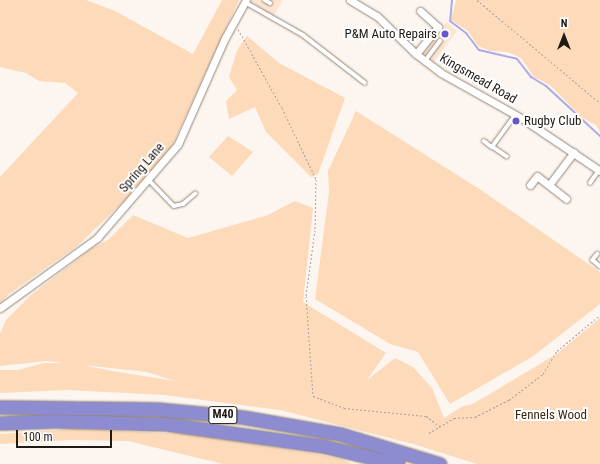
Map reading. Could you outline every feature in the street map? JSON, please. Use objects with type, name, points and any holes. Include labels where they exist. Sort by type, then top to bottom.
[{"type":"highway","name":"M40","points":[[0,407],[156,409],[242,417],[340,434],[440,464]]},
{"type":"highway","name":"M40","points":[[0,423],[54,421],[166,424],[323,446],[398,464]]},
{"type":"street","name":"Kingsmead Road","points":[[350,0],[376,16],[416,54],[442,73],[515,115],[574,152],[599,171]]},
{"type":"street","name":"Spring Lane","points":[[0,308],[97,238],[178,144],[244,1]]},
{"type":"street","points":[[416,54],[438,27],[420,11]]},
{"type":"street","points":[[549,185],[574,152]]},
{"type":"street","points":[[530,186],[537,176],[566,199]]},
{"type":"lane","points":[[265,0],[270,3]]},
{"type":"lane","points":[[244,1],[303,36],[365,83]]},
{"type":"lane","points":[[424,60],[440,41]]},
{"type":"lane","points":[[492,147],[515,115]]},
{"type":"lane","points":[[484,141],[506,158]]},
{"type":"lane","points":[[590,183],[599,171]]},
{"type":"lane","points":[[148,179],[174,206],[183,204],[195,194]]},
{"type":"lane","points":[[598,254],[593,260],[600,266]]},
{"type":"path","points":[[477,0],[600,103]]},
{"type":"path","points":[[234,22],[282,108],[316,179],[315,230],[306,296],[313,396],[344,408],[426,416],[440,426]]},
{"type":"path","points":[[429,433],[454,418],[475,417],[509,400],[544,374],[557,351],[600,315]]},
{"type":"shaded area","points":[[249,0],[283,0],[273,17]]},
{"type":"shaded area","points":[[447,22],[457,31],[434,62],[422,51]]},
{"type":"green space","points":[[0,0],[86,0],[115,11],[193,54],[222,0],[239,0],[172,146],[123,205],[123,202],[76,247],[9,294],[0,303],[0,177],[78,93],[65,83],[39,81],[26,73],[0,67]]},
{"type":"green space","points":[[456,0],[600,0],[600,132],[596,125],[581,117],[550,85],[534,77],[521,58],[508,52],[490,51],[478,46],[468,31],[451,20]]},
{"type":"green space","points":[[247,36],[279,63],[345,98],[318,174],[311,177],[266,132],[255,107],[229,119],[226,101],[237,90],[229,77],[237,50]]},
{"type":"green space","points":[[356,111],[481,190],[600,272],[600,304],[532,357],[450,404],[418,352],[390,344],[315,299],[329,192],[328,171]]},
{"type":"green space","points":[[228,136],[253,152],[232,176],[209,157]]},
{"type":"green space","name":"Fennels Wood","points":[[295,201],[313,208],[303,302],[386,353],[367,380],[395,358],[413,367],[432,388],[444,418],[463,406],[473,404],[558,353],[600,318],[600,464],[477,464],[413,444],[280,410],[164,395],[67,390],[0,393],[0,370],[18,370],[43,363],[63,363],[47,361],[0,366],[0,334],[6,320],[31,295],[92,248],[108,240],[133,215],[188,238],[268,215]],"holes":[[[83,365],[147,372],[175,381]]]},
{"type":"green space","points":[[74,429],[186,434],[312,453],[342,459],[352,464],[223,464],[128,441],[72,440],[0,444],[0,434]]},
{"type":"waterway","points":[[452,0],[450,21],[466,33],[479,50],[517,59],[531,77],[546,86],[600,136]]},
{"type":"place","name":"P&M Auto Repairs","points":[[445,34]]},
{"type":"place","name":"Rugby Club","points":[[516,121]]}]
